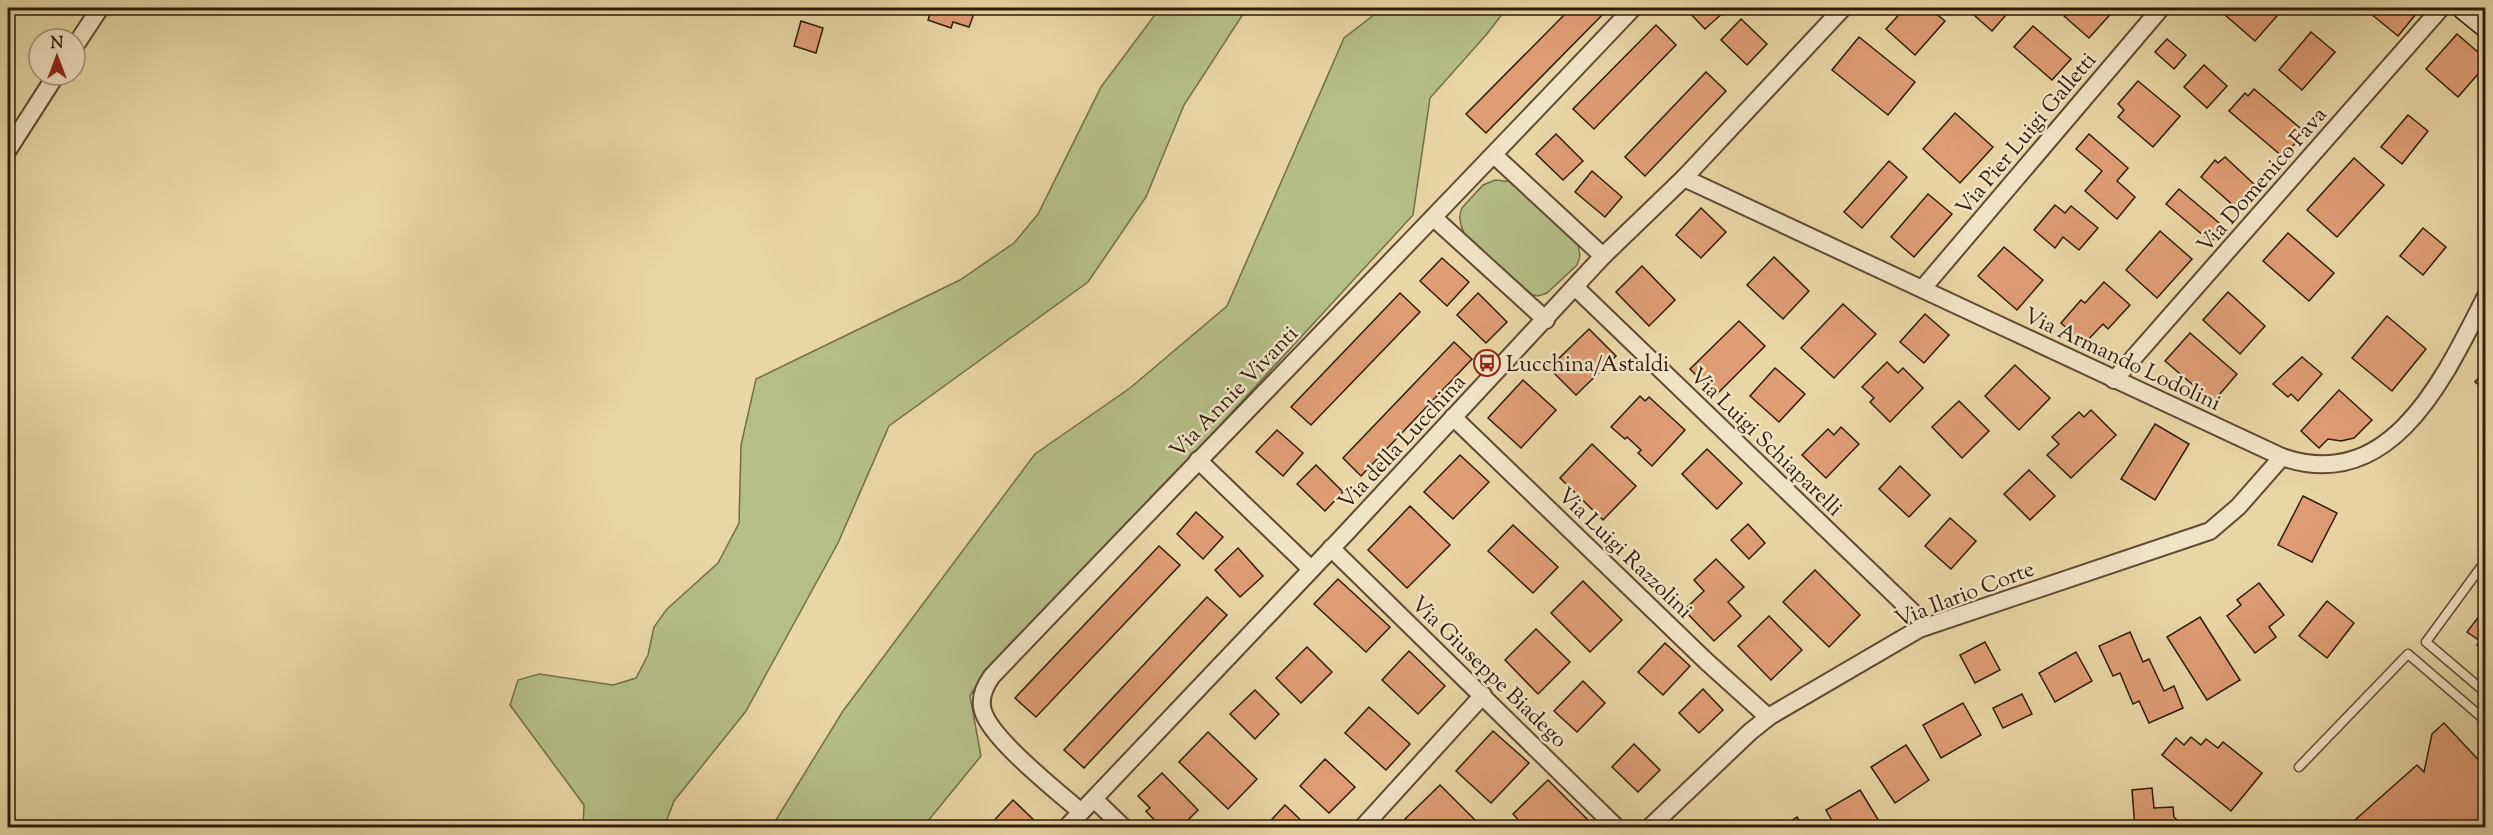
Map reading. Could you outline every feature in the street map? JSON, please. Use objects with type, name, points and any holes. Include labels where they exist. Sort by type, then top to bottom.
[{"type":"street","points":[[87,28],[100,8]]},
{"type":"street","name":"Via Annie Vivanti","points":[[1081,812],[993,731],[982,709],[984,688],[992,676],[1317,335],[1434,218],[1633,8]]},
{"type":"street","name":"Via della Lucchina","points":[[1066,828],[1604,256],[1684,178],[1843,8]]},
{"type":"street","name":"Via Pier Luigi Galletti","points":[[1923,288],[2161,8]]},
{"type":"street","name":"Via Domenico Fava","points":[[2114,380],[2441,8]]},
{"type":"street","points":[[2464,8],[2486,25]]},
{"type":"street","points":[[8,150],[48,87]]},
{"type":"street","points":[[1494,154],[1604,256]]},
{"type":"street","name":"Via Armando Lodolini","points":[[1684,178],[1923,288],[2114,380],[2282,457],[2304,464],[2333,464],[2366,456],[2386,444],[2439,384],[2486,296]]},
{"type":"street","points":[[1434,218],[1546,320]]},
{"type":"street","name":"Via Luigi Schiaparelli","points":[[1575,287],[1927,626]]},
{"type":"street","name":"Via Luigi Razzolini","points":[[1453,417],[1706,661],[1768,717]]},
{"type":"street","name":"Via Ilario Corte","points":[[1649,828],[1768,717],[1927,626],[2210,531],[2238,507],[2282,457]]},
{"type":"street","points":[[1198,460],[1311,569]]},
{"type":"street","name":"Via Giuseppe Biadego","points":[[1331,548],[1617,828]]},
{"type":"street","points":[[1362,828],[1483,695]]},
{"type":"street","points":[[1094,799],[1124,828]]},
{"type":"lane","points":[[2486,560],[2426,642],[2486,693]]},
{"type":"lane","points":[[2299,767],[2408,654],[2486,721]]},
{"type":"green space","points":[[1160,8],[1247,8],[1184,105],[1146,197],[1088,282],[889,426],[838,543],[746,711],[674,801],[664,827],[583,827],[584,805],[510,705],[518,680],[539,674],[613,685],[636,678],[648,655],[654,627],[667,609],[718,563],[739,523],[741,445],[756,379],[960,280],[1014,243],[1038,214],[1101,87]]},
{"type":"green space","points":[[1383,8],[1507,8],[1430,98],[1413,215],[1157,494],[982,676],[970,696],[981,756],[923,827],[771,828],[843,711],[1035,454],[1130,388],[1227,306],[1344,38]]},
{"type":"green space","points":[[1495,180],[1513,182],[1578,245],[1580,256],[1577,265],[1547,293],[1538,296],[1529,294],[1466,237],[1460,219],[1462,208],[1483,185]]},
{"type":"building","points":[[932,8],[976,8],[969,27],[953,22],[951,28],[928,20]]},
{"type":"building","points":[[1571,8],[1609,8],[1486,133],[1466,114]]},
{"type":"building","points":[[1685,8],[1724,8],[1726,10],[1705,29]]},
{"type":"building","points":[[1905,8],[1929,8],[1945,21],[1915,55],[1886,29]]},
{"type":"building","points":[[1966,8],[2012,8],[1992,31]]},
{"type":"building","points":[[2072,8],[2116,8],[2089,38],[2064,16]]},
{"type":"building","points":[[2217,8],[2284,8],[2255,41]]},
{"type":"building","points":[[2376,8],[2421,8],[2398,36],[2371,14]]},
{"type":"building","points":[[1741,19],[1767,44],[1747,65],[1721,40]]},
{"type":"building","points":[[801,21],[823,28],[816,53],[794,46]]},
{"type":"building","points":[[1656,25],[1676,45],[1594,129],[1573,109]]},
{"type":"building","points":[[2033,26],[2071,59],[2052,80],[2014,47]]},
{"type":"building","points":[[2311,32],[2335,52],[2302,90],[2279,70]]},
{"type":"building","points":[[2457,34],[2486,59],[2486,65],[2458,97],[2426,69]]},
{"type":"building","points":[[1859,37],[1915,82],[1888,115],[1832,70]]},
{"type":"building","points":[[2167,39],[2186,55],[2174,69],[2155,52]]},
{"type":"building","points":[[2204,65],[2227,86],[2207,108],[2184,87]]},
{"type":"building","points":[[1706,72],[1726,91],[1645,176],[1625,157]]},
{"type":"building","points":[[2138,81],[2180,116],[2153,147],[2118,117],[2124,110],[2118,104]]},
{"type":"building","points":[[2254,89],[2305,132],[2283,157],[2229,111],[2245,93],[2248,96]]},
{"type":"building","points":[[1955,113],[1993,147],[1960,183],[1923,149]]},
{"type":"building","points":[[2408,115],[2428,131],[2402,164],[2381,147]]},
{"type":"building","points":[[1556,134],[1583,161],[1563,180],[1536,154]]},
{"type":"building","points":[[2089,134],[2128,168],[2117,181],[2135,197],[2117,219],[2085,191],[2102,171],[2076,149]]},
{"type":"building","points":[[2225,157],[2255,185],[2235,207],[2201,177],[2215,160],[2218,163]]},
{"type":"building","points":[[2354,158],[2384,185],[2337,237],[2307,210]]},
{"type":"building","points":[[1889,161],[1907,177],[1862,228],[1844,212]]},
{"type":"building","points":[[1592,171],[1622,197],[1605,217],[1575,192]]},
{"type":"building","points":[[2179,189],[2224,227],[2211,242],[2166,204]]},
{"type":"building","points":[[1928,194],[1952,214],[1914,257],[1891,237]]},
{"type":"building","points":[[2055,205],[2065,213],[2071,206],[2098,228],[2079,250],[2063,237],[2055,248],[2034,230]]},
{"type":"building","points":[[1701,208],[1726,232],[1701,258],[1676,235]]},
{"type":"building","points":[[2423,228],[2446,247],[2423,275],[2400,256]]},
{"type":"building","points":[[2160,231],[2192,259],[2157,298],[2126,270]]},
{"type":"building","points":[[2288,233],[2334,273],[2309,301],[2263,261]]},
{"type":"building","points":[[2004,247],[2043,280],[2017,310],[1978,276]]},
{"type":"building","points":[[1774,257],[1809,291],[1783,319],[1747,285]]},
{"type":"building","points":[[1442,258],[1469,282],[1447,306],[1420,281]]},
{"type":"building","points":[[1642,266],[1675,300],[1649,326],[1616,292]]},
{"type":"building","points":[[2104,282],[2130,305],[2108,329],[2103,324],[2084,344],[2061,323],[2081,300],[2085,303]]},
{"type":"building","points":[[2228,292],[2265,326],[2240,354],[2203,320]]},
{"type":"building","points":[[1400,293],[1420,312],[1311,425],[1291,407]]},
{"type":"building","points":[[1478,293],[1507,322],[1486,343],[1457,315]]},
{"type":"building","points":[[1843,304],[1876,334],[1834,378],[1801,348]]},
{"type":"building","points":[[1925,314],[1949,335],[1924,363],[1900,342]]},
{"type":"building","points":[[2387,316],[2426,349],[2392,391],[2352,358]]},
{"type":"building","points":[[1739,321],[1765,346],[1716,395],[1690,369]]},
{"type":"building","points":[[1589,329],[1616,356],[1576,395],[1549,368]]},
{"type":"building","points":[[2190,333],[2237,374],[2213,402],[2165,361]]},
{"type":"building","points":[[1454,342],[1472,359],[1361,476],[1343,458]]},
{"type":"building","points":[[2302,357],[2322,374],[2298,401],[2291,394],[2288,397],[2273,384]]},
{"type":"building","points":[[1887,362],[1898,373],[1903,368],[1923,388],[1890,422],[1870,402],[1874,398],[1862,387]]},
{"type":"building","points":[[2015,365],[2050,398],[2019,430],[1985,396]]},
{"type":"building","points":[[1775,368],[1805,394],[1779,422],[1750,396]]},
{"type":"building","points":[[2486,370],[2486,391],[2475,382]]},
{"type":"building","points":[[1523,380],[1556,410],[1521,448],[1488,418]]},
{"type":"building","points":[[2339,390],[2372,420],[2354,438],[2341,441],[2328,439],[2319,448],[2301,431]]},
{"type":"building","points":[[1640,396],[1645,401],[1649,397],[1685,430],[1652,466],[1638,453],[1641,450],[1611,427]]},
{"type":"building","points":[[1959,401],[1989,431],[1962,458],[1932,427]]},
{"type":"building","points":[[2091,410],[2116,435],[2071,478],[2047,455],[2059,444],[2052,437],[2079,412],[2084,417]]},
{"type":"building","points":[[2155,424],[2189,444],[2155,500],[2121,479]]},
{"type":"building","points":[[1841,427],[1859,444],[1826,478],[1802,455],[1828,429],[1834,435]]},
{"type":"building","points":[[1277,430],[1303,453],[1283,476],[1256,452]]},
{"type":"building","points":[[1592,444],[1636,486],[1603,520],[1560,478]]},
{"type":"building","points":[[1707,449],[1742,483],[1717,509],[1682,474]]},
{"type":"building","points":[[1460,455],[1489,482],[1453,519],[1424,492]]},
{"type":"building","points":[[1316,465],[1343,492],[1325,511],[1297,484]]},
{"type":"building","points":[[1900,466],[1930,495],[1909,517],[1879,489]]},
{"type":"building","points":[[2029,470],[2055,496],[2030,520],[2004,494]]},
{"type":"building","points":[[2303,496],[2337,513],[2312,562],[2278,545]]},
{"type":"building","points":[[1410,506],[1450,545],[1407,588],[1368,550]]},
{"type":"building","points":[[1196,512],[1223,537],[1203,559],[1177,534]]},
{"type":"building","points":[[1950,518],[1976,541],[1951,569],[1925,546]]},
{"type":"building","points":[[1748,524],[1765,543],[1749,559],[1731,540]]},
{"type":"building","points":[[1513,525],[1558,567],[1533,593],[1488,551]]},
{"type":"building","points":[[1159,546],[1180,565],[1036,717],[1015,698]]},
{"type":"building","points":[[1238,548],[1263,576],[1240,597],[1215,570]]},
{"type":"building","points":[[1716,559],[1744,587],[1728,602],[1741,616],[1714,641],[1684,610],[1704,591],[1694,580]]},
{"type":"building","points":[[1815,570],[1860,615],[1829,647],[1783,602]]},
{"type":"building","points":[[1338,579],[1390,627],[1366,652],[1314,604]]},
{"type":"building","points":[[1583,581],[1622,620],[1590,652],[1551,613]]},
{"type":"building","points":[[2259,583],[2284,615],[2269,627],[2276,637],[2255,653],[2227,616],[2241,605],[2237,600]]},
{"type":"building","points":[[1207,597],[1227,615],[1084,768],[1064,750]]},
{"type":"building","points":[[2327,601],[2354,623],[2327,658],[2299,636]]},
{"type":"building","points":[[2486,607],[2486,651],[2477,645],[2480,641],[2467,632]]},
{"type":"building","points":[[1769,616],[1802,650],[1771,680],[1738,646]]},
{"type":"building","points":[[2200,617],[2240,680],[2207,700],[2167,637]]},
{"type":"building","points":[[1536,629],[1570,662],[1538,694],[1505,660]]},
{"type":"building","points":[[2130,632],[2143,662],[2149,659],[2164,691],[2174,686],[2183,708],[2149,723],[2139,701],[2133,704],[2120,673],[2113,676],[2099,646]]},
{"type":"building","points":[[1985,642],[2000,670],[1975,683],[1960,655]]},
{"type":"building","points":[[1665,643],[1690,666],[1663,695],[1638,672]]},
{"type":"building","points":[[1307,647],[1332,672],[1301,703],[1276,678]]},
{"type":"building","points":[[1409,651],[1445,686],[1418,714],[1382,680]]},
{"type":"building","points":[[2076,652],[2092,681],[2055,702],[2039,673]]},
{"type":"building","points":[[1583,681],[1605,703],[1577,732],[1554,711]]},
{"type":"building","points":[[1703,689],[1723,710],[1699,733],[1679,713]]},
{"type":"building","points":[[1255,690],[1279,714],[1255,739],[1230,714]]},
{"type":"building","points":[[2022,694],[2032,714],[2003,728],[1993,708]]},
{"type":"building","points":[[1963,703],[1981,735],[1941,758],[1923,725]]},
{"type":"building","points":[[1369,707],[1410,744],[1386,770],[1345,733]]},
{"type":"building","points":[[2444,723],[2486,768],[2486,828],[2346,828],[2417,765],[2424,772],[2432,734]]},
{"type":"building","points":[[1493,731],[1529,763],[1491,803],[1456,771]]},
{"type":"building","points":[[1208,732],[1257,779],[1228,809],[1179,762]]},
{"type":"building","points":[[2191,737],[2201,745],[2206,739],[2218,748],[2223,742],[2262,773],[2231,811],[2162,755],[2176,738],[2184,745]]},
{"type":"building","points":[[1634,744],[1660,770],[1638,792],[1612,767]]},
{"type":"building","points":[[1906,745],[1929,780],[1895,803],[1871,767]]},
{"type":"building","points":[[1325,759],[1355,787],[1329,813],[1300,786]]},
{"type":"building","points":[[1162,773],[1198,810],[1180,828],[1162,828],[1146,811],[1150,808],[1138,796]]},
{"type":"building","points":[[1548,780],[1594,828],[1526,828],[1513,814]]},
{"type":"building","points":[[1440,785],[1476,821],[1470,828],[1414,828],[1405,819]]},
{"type":"building","points":[[2152,788],[2154,808],[2173,807],[2174,817],[2182,825],[2194,824],[2194,828],[2135,828],[2132,790]]},
{"type":"building","points":[[1860,790],[1879,821],[1868,828],[1836,828],[1826,810]]},
{"type":"building","points":[[1013,800],[1035,821],[1029,828],[987,828]]},
{"type":"building","points":[[1285,805],[1309,828],[1264,828]]},
{"type":"building","points":[[1797,817],[1804,828],[1780,828]]},
{"type":"place","name":"Lucchina/Astaldi","points":[[1487,363]]}]
